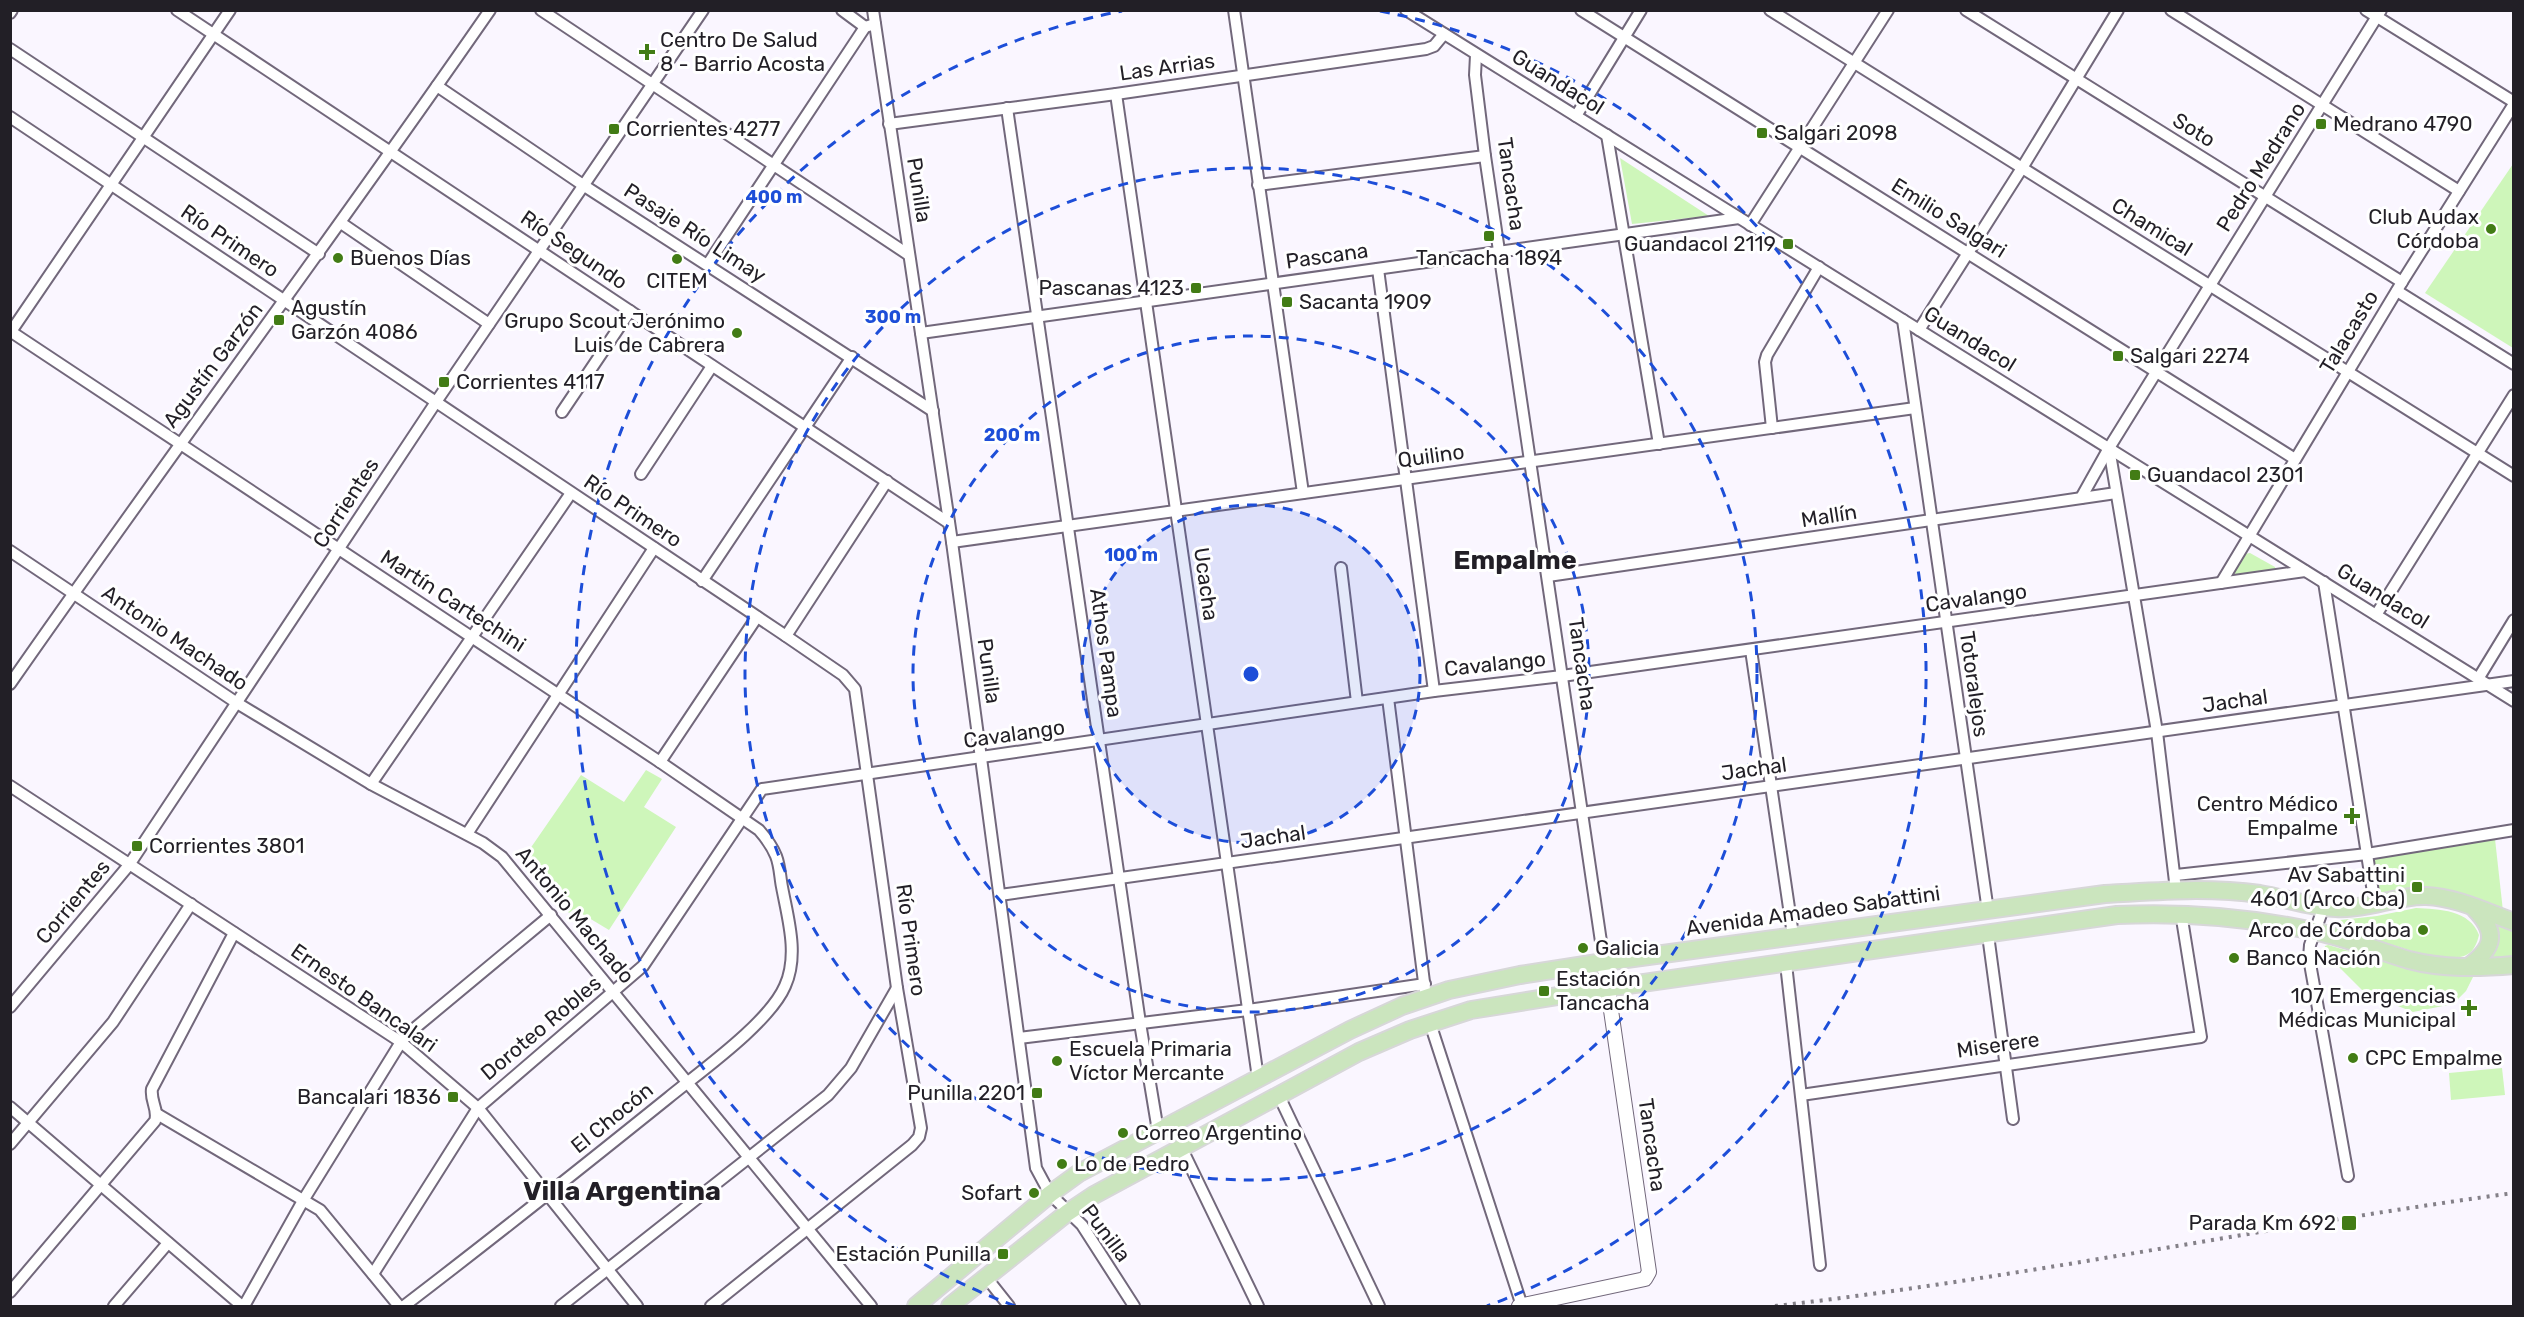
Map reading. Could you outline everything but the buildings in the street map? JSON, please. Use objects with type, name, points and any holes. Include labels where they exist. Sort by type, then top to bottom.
[{"type":"main road","name":"Avenida Amadeo Sabattini","points":[[916,1306],[1050,1194],[1079,1173],[1425,990],[1793,935],[1988,911],[2176,883],[2259,894],[2324,906],[2375,905],[2426,896],[2475,908],[2514,922]]},
{"type":"main road","points":[[2468,967],[2482,956],[2491,934],[2485,919],[2475,908]]},
{"type":"main road","points":[[950,1306],[1088,1198],[1359,1052],[1430,1023],[1471,1010],[1608,988],[2117,915],[2181,913],[2316,932],[2408,959],[2468,967],[2514,965]]},
{"type":"street","name":"Río Segundo","points":[[177,10],[949,523]]},
{"type":"street","points":[[11,332],[230,10]]},
{"type":"street","name":"Agustín Garzón","points":[[10,684],[179,444],[319,254],[490,10]]},
{"type":"street","points":[[541,10],[909,255]]},
{"type":"street","name":"Corrientes","points":[[10,1007],[129,865],[436,402],[703,10]]},
{"type":"street","points":[[708,264],[870,25],[842,10]]},
{"type":"street","name":"Punilla","points":[[873,10],[870,25],[889,124],[933,411],[1036,1168],[1050,1194],[1082,1226],[1134,1306]]},
{"type":"street","points":[[1234,10],[1303,494]]},
{"type":"street","name":"Guandacol","points":[[1406,10],[2514,701]]},
{"type":"street","name":"Emilio Salgari","points":[[1581,10],[2295,459]]},
{"type":"street","points":[[1576,116],[1641,10]]},
{"type":"street","name":"Chamical","points":[[1770,10],[2514,476]]},
{"type":"street","points":[[1750,225],[1888,10]]},
{"type":"street","name":"Soto","points":[[1966,10],[2265,197],[2514,364]]},
{"type":"street","points":[[1920,330],[2118,10]]},
{"type":"street","points":[[2171,10],[2459,190]]},
{"type":"street","points":[[2366,10],[2379,14],[2514,103]]},
{"type":"street","name":"Pedro Medrano","points":[[2081,498],[2109,448],[2379,14]]},
{"type":"street","name":"Las Arrias","points":[[889,124],[1426,49],[1434,46],[1444,34]]},
{"type":"street","points":[[10,49],[319,254]]},
{"type":"street","name":"Tancacha","points":[[1476,55],[1475,75],[1485,156],[1649,1272],[1646,1279],[1520,1306]]},
{"type":"street","name":"Pasaje Río Limay","points":[[437,86],[583,185],[933,411]]},
{"type":"street","name":"Ucacha","points":[[1116,94],[1258,1078]]},
{"type":"street","name":"Talacasto","points":[[2222,583],[2399,286],[2514,103]]},
{"type":"street","name":"Athos Pampa","points":[[1007,108],[1140,1023],[1158,1131]]},
{"type":"street","name":"Río Primero","points":[[10,117],[786,636],[843,675],[855,689],[897,988],[921,1128],[919,1137],[912,1145],[807,1230]]},
{"type":"street","points":[[1607,135],[1659,444]]},
{"type":"street","points":[[1258,185],[1485,156]]},
{"type":"street","name":"Pascana","points":[[921,333],[1739,218]]},
{"type":"street","points":[[341,223],[489,324]]},
{"type":"street","points":[[1772,428],[1765,362],[1767,355],[1819,267]]},
{"type":"street","points":[[1378,268],[1434,691]]},
{"type":"street","points":[[562,412],[630,311]]},
{"type":"street","name":"Totoralejos","points":[[1903,320],[1988,911]]},
{"type":"street","name":"Martín Cartechini","points":[[11,332],[660,762],[766,838],[777,858],[791,936],[791,961]]},
{"type":"street","points":[[702,581],[852,357]]},
{"type":"street","points":[[641,474],[712,366]]},
{"type":"street","points":[[2376,615],[2514,395]]},
{"type":"street","name":"Quilino","points":[[952,542],[1915,408]]},
{"type":"street","points":[[2109,448],[2157,732],[2176,883],[2514,830]]},
{"type":"street","points":[[786,636],[886,481]]},
{"type":"street","points":[[371,784],[571,493]]},
{"type":"street","name":"Mallín","points":[[1548,576],[2116,493]]},
{"type":"street","points":[[467,834],[654,548]]},
{"type":"street","name":"Antonio Machado","points":[[10,551],[237,703],[371,784],[467,834],[502,857],[871,1306]]},
{"type":"street","points":[[1341,568],[1357,702]]},
{"type":"street","name":"Cavalango","points":[[762,789],[1434,691],[1751,650],[2305,571]]},
{"type":"street","points":[[2324,582],[2375,905]]},
{"type":"street","points":[[660,762],[757,617]]},
{"type":"street","points":[[2483,682],[2514,620]]},
{"type":"street","points":[[1751,650],[1793,935]]},
{"type":"street","name":"Jachal","points":[[1000,895],[2157,732],[2483,682],[2514,681]]},
{"type":"street","points":[[1019,1038],[1425,990],[1388,698]]},
{"type":"street","name":"Ernesto Bancalari","points":[[10,786],[401,1042],[478,1108],[637,1306]]},
{"type":"street","name":"Doroteo Robles","points":[[373,1274],[478,1108],[614,992],[648,959],[762,789]]},
{"type":"street","points":[[10,1144],[113,1022],[191,904]]},
{"type":"street","points":[[2324,906],[2310,945],[2309,958],[2348,1176]]},
{"type":"street","name":"Miserere","points":[[1801,1095],[2201,1037],[2181,913]]},
{"type":"street","points":[[10,1107],[243,1306],[304,1199],[401,1042],[550,915]]},
{"type":"street","points":[[234,933],[152,1089],[151,1095],[157,1114],[304,1199],[328,1218],[399,1306]]},
{"type":"street","points":[[1988,935],[2013,1119]]},
{"type":"street","name":"El Chocón","points":[[404,1306],[548,1195],[758,1022],[772,1007],[785,987],[791,961]]},
{"type":"street","points":[[1786,964],[1820,1265]]},
{"type":"street","points":[[561,1306],[749,1159],[839,1083],[858,1057],[897,988]]},
{"type":"street","points":[[1430,1023],[1520,1306]]},
{"type":"street","points":[[1279,1096],[1379,1306]]},
{"type":"street","points":[[10,1292],[150,1128],[157,1114]]},
{"type":"street","points":[[1181,1147],[1258,1306]]},
{"type":"street","points":[[711,1306],[807,1230]]},
{"type":"street","points":[[114,1306],[168,1243]]},
{"type":"street","points":[[986,1277],[1009,1306]]},
{"type":"green space","points":[[1620,158],[1709,216],[1632,224]]},
{"type":"green space","name":"Club Audax Córdoba","points":[[2513,164],[2513,348],[2425,293]]},
{"type":"green space","points":[[2250,553],[2275,567],[2276,571],[2236,576],[2234,571],[2244,554]]},
{"type":"green space","points":[[646,770],[662,779],[644,807],[676,827],[609,930],[574,909],[569,913],[523,859],[581,775],[624,802]]},
{"type":"green space","points":[[2495,839],[2503,911],[2380,898],[2373,859]]},
{"type":"green space","points":[[2416,908],[2453,912],[2469,920],[2479,935],[2474,948],[2464,956],[2452,958],[2437,956],[2401,948],[2338,926],[2340,920],[2377,916]]},
{"type":"green space","points":[[2496,924],[2513,929],[2513,958],[2492,959],[2497,934]]},
{"type":"green space","points":[[2325,946],[2408,968],[2473,977],[2466,991],[2453,1004],[2413,1012],[2365,993],[2324,952]]},
{"type":"green space","points":[[2502,1068],[2505,1095],[2451,1100],[2449,1073]]},
{"type":"railway","points":[[1775,1306],[2052,1267],[2421,1206],[2514,1193]]},
{"type":"place","name":"Centro De Salud 8 - Barrio Acosta","points":[[647,52]]},
{"type":"place","name":"Medrano 4790","points":[[2321,124]]},
{"type":"place","name":"Corrientes 4277","points":[[614,129]]},
{"type":"place","name":"Salgari 2098","points":[[1762,133]]},
{"type":"place","name":"Club Audax Córdoba","points":[[2491,229]]},
{"type":"place","name":"Tancacha 1894","points":[[1489,236]]},
{"type":"place","name":"Guandacol 2119","points":[[1788,244]]},
{"type":"place","name":"Buenos Días","points":[[338,258]]},
{"type":"place","name":"CITEM","points":[[677,259]]},
{"type":"place","name":"Pascanas 4123","points":[[1196,288]]},
{"type":"place","name":"Sacanta 1909","points":[[1287,302]]},
{"type":"place","name":"Agustín Garzón 4086","points":[[279,320]]},
{"type":"place","name":"Grupo Scout Jerónimo Luis de Cabrera","points":[[737,333]]},
{"type":"place","name":"Salgari 2274","points":[[2118,356]]},
{"type":"place","name":"Corrientes 4117","points":[[444,382]]},
{"type":"place","name":"Guandacol 2301","points":[[2135,475]]},
{"type":"place","name":"Centro Médico Empalme","points":[[2352,816]]},
{"type":"place","name":"Corrientes 3801","points":[[137,846]]},
{"type":"place","name":"Av Sabattini 4601 (Arco Cba)","points":[[2417,887]]},
{"type":"place","name":"Arco de Córdoba","points":[[2423,930]]},
{"type":"place","name":"Galicia","points":[[1583,948]]},
{"type":"place","name":"Banco Nación","points":[[2234,958]]},
{"type":"place","name":"Estación Tancacha","points":[[1544,991]]},
{"type":"place","name":"107 Emergencias Médicas Municipal","points":[[2469,1008]]},
{"type":"place","name":"CPC Empalme","points":[[2353,1058]]},
{"type":"place","name":"Escuela Primaria Víctor Mercante","points":[[1057,1061]]},
{"type":"place","name":"Punilla 2201","points":[[1037,1093]]},
{"type":"place","name":"Bancalari 1836","points":[[453,1097]]},
{"type":"place","name":"Correo Argentino","points":[[1123,1133]]},
{"type":"place","name":"Lo de Pedro","points":[[1062,1164]]},
{"type":"place","name":"Sofart","points":[[1034,1193]]},
{"type":"place","name":"Parada Km 692","points":[[2349,1223]]},
{"type":"place","name":"Estación Punilla","points":[[1003,1254]]},
{"type":"district","name":"Empalme","points":[[1515,560]]},
{"type":"district","name":"Villa Argentina","points":[[622,1191]]}]
